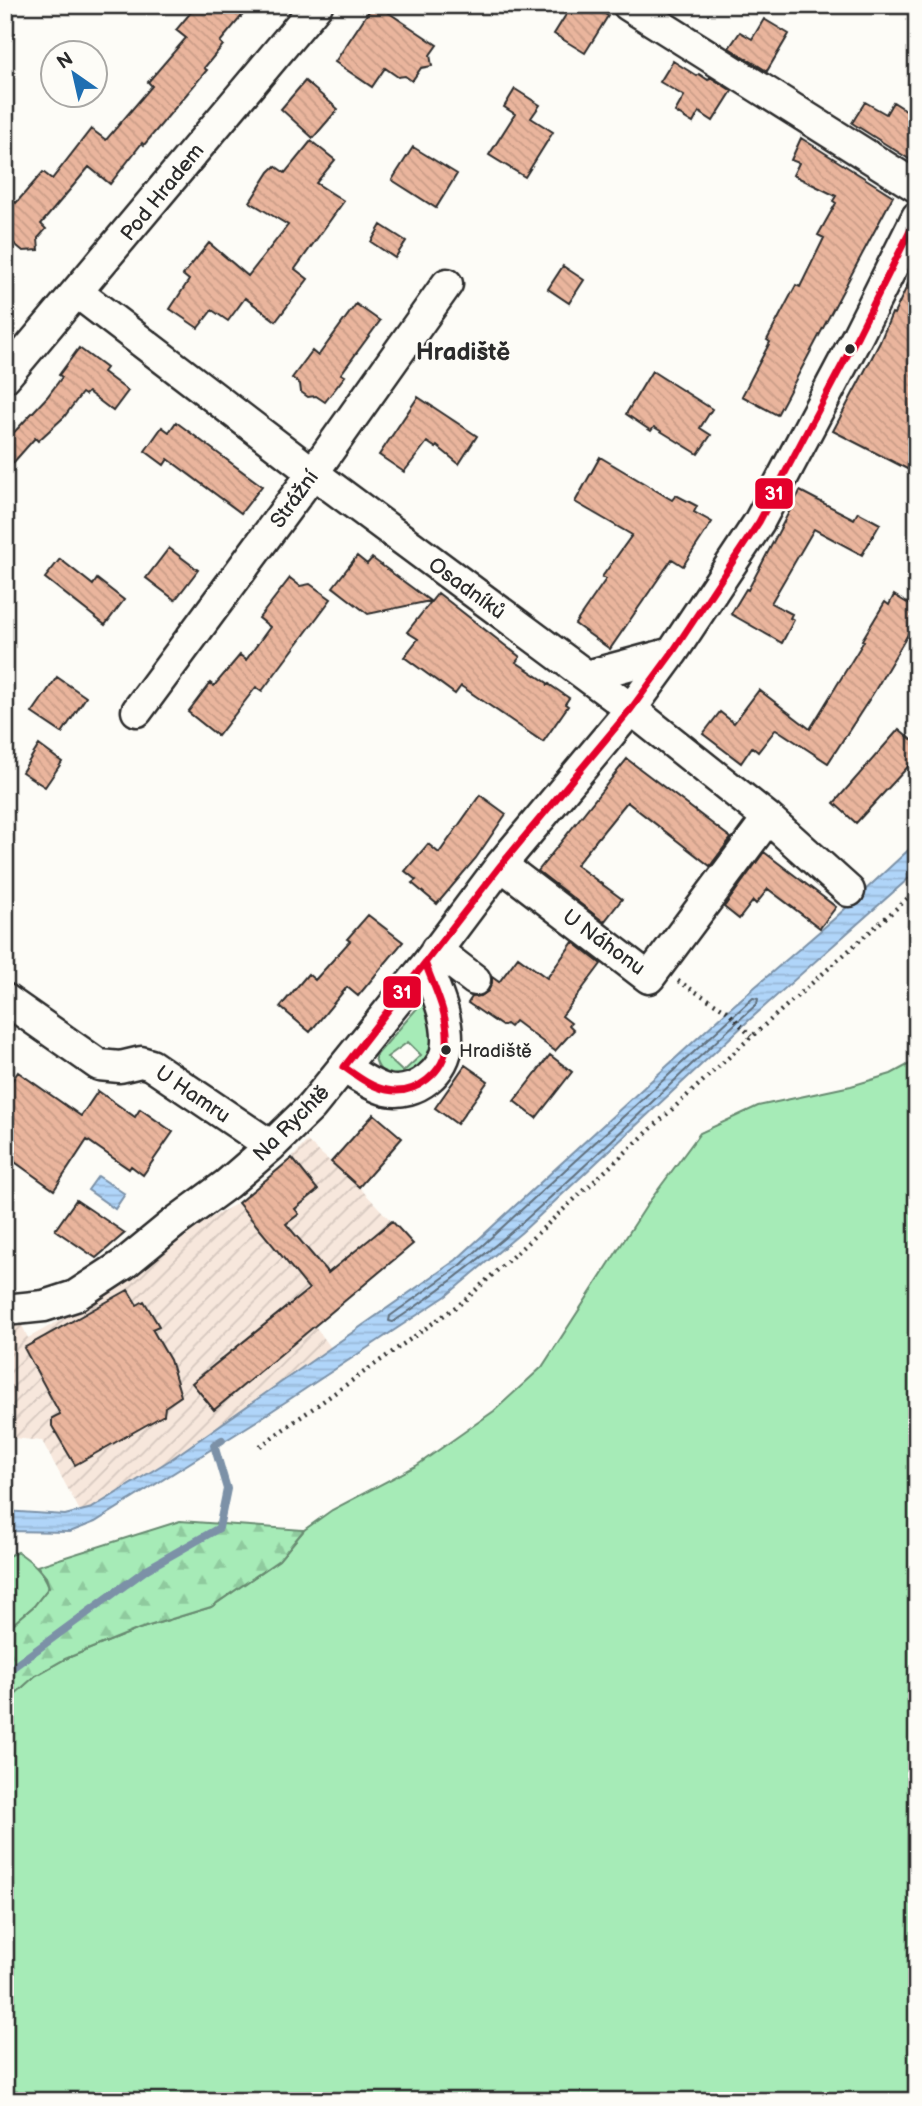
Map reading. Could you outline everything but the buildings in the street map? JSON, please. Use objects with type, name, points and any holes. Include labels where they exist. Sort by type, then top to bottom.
[{"type":"street","name":"Pod Hradem","points":[[5,377],[317,5]]},
{"type":"street","points":[[628,5],[917,187]]},
{"type":"street","name":"Na Rychtě","points":[[5,1310],[44,1306],[75,1296],[124,1264],[227,1184],[312,1107],[501,865],[631,709],[672,653],[759,522],[848,355],[917,217]]},
{"type":"street","name":"Strážní","points":[[137,711],[313,473],[447,284]]},
{"type":"street","name":"Osadníků","points":[[78,293],[313,473],[631,709],[768,818],[849,891]]},
{"type":"street","points":[[587,676],[672,653]]},
{"type":"street","name":"U Náhonu","points":[[501,865],[649,978],[768,818]]},
{"type":"street","points":[[431,958],[475,981]]},
{"type":"street","points":[[344,1067],[365,1081],[388,1090],[403,1090],[419,1085],[439,1068],[448,1046],[447,1025],[431,958]]},
{"type":"street","name":"U Hamru","points":[[5,999],[99,1065],[120,1067],[141,1062],[151,1065],[271,1146]]},
{"type":"path","points":[[260,1446],[464,1301],[751,1037],[917,890]]},
{"type":"path","points":[[656,968],[727,1011],[751,1037]]},
{"type":"shaded area","points":[[307,1141],[359,1187],[413,1244],[315,1326],[332,1349],[170,1460],[92,1508],[80,1511],[42,1441],[5,1437],[5,1321],[19,1319],[28,1338],[123,1285],[205,1221],[238,1203],[292,1158]]},
{"type":"green space","points":[[425,999],[432,1038],[429,1058],[424,1066],[416,1072],[394,1078],[381,1070],[375,1057]],"holes":[[[408,1042],[421,1055],[403,1072],[387,1057]]]},
{"type":"green space","points":[[917,1060],[917,2101],[5,2101],[5,1703],[35,1676],[65,1659],[139,1629],[211,1607],[279,1560],[304,1530],[332,1510],[416,1466],[494,1411],[542,1367],[649,1202],[700,1133],[758,1106],[851,1086],[891,1074]]},
{"type":"green space","points":[[180,1521],[304,1530],[279,1560],[211,1607],[139,1629],[65,1659],[35,1676],[5,1703],[5,1631],[34,1606],[49,1587],[46,1577],[37,1566]]},
{"type":"green space","points":[[18,1552],[40,1571],[49,1587],[34,1606],[5,1631],[5,1557]]},
{"type":"water","points":[[917,842],[917,871],[747,1022],[522,1232],[446,1296],[255,1422],[95,1522],[70,1532],[5,1531],[5,1511],[65,1515],[92,1508],[170,1460],[456,1260],[727,1011],[835,918]]},
{"type":"water","points":[[98,1176],[125,1194],[115,1209],[88,1190]]},
{"type":"waterway","points":[[5,1673],[147,1569],[219,1528],[227,1489],[214,1445],[222,1440]]},
{"type":"transit line","name":"31","points":[[426,965],[446,1023],[447,1043],[441,1063],[427,1080],[408,1089],[387,1090],[364,1081],[344,1067],[501,865],[631,709],[672,653],[759,522],[917,217]]},
{"type":"place","name":"Hradiště","points":[[446,1050]]},
{"type":"district","name":"Hradiště","points":[[463,352]]}]
